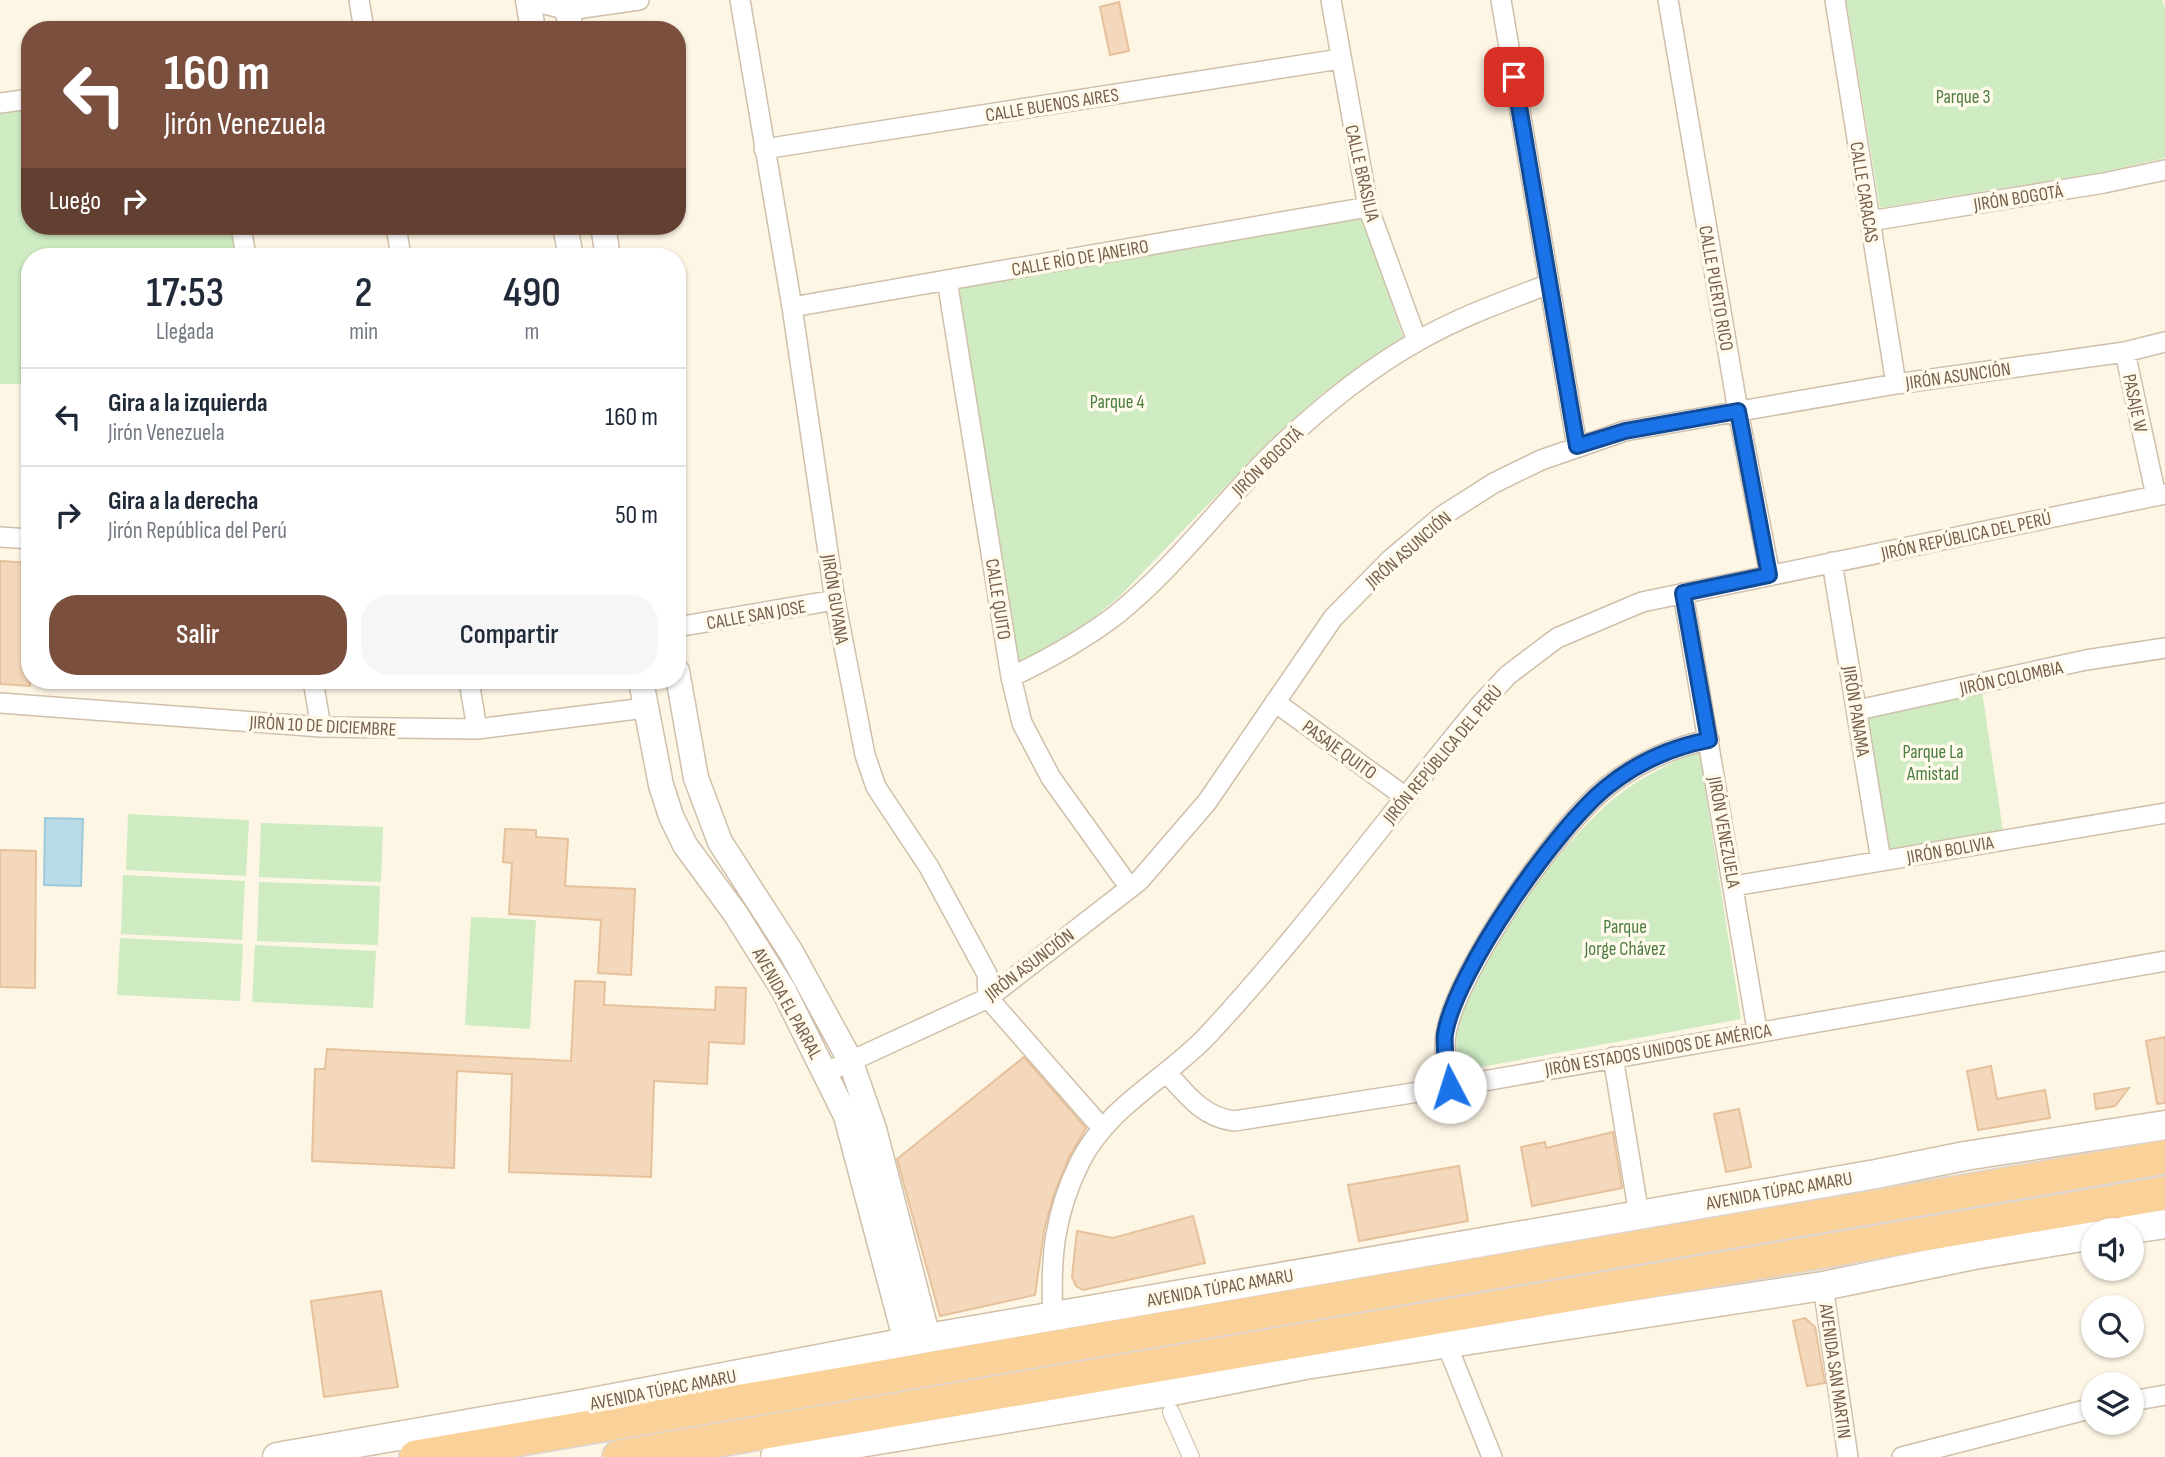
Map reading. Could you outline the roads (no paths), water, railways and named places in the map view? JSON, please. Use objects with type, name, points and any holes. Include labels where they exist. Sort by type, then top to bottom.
[{"type":"highway","name":"AVENIDA TÚPAC AMARU","points":[[416,1457],[2165,1157]]},
{"type":"highway","points":[[619,1457],[2165,1193]]},
{"type":"main road","name":"AVENIDA TÚPAC AMARU","points":[[277,1457],[582,1404],[1053,1316],[1965,1156],[2165,1125]]},
{"type":"main road","points":[[2144,1227],[2165,1224]]},
{"type":"main road","points":[[775,1457],[1150,1395],[1305,1364],[1447,1345],[1823,1286],[1974,1255],[2081,1238]]},
{"type":"street","points":[[359,0],[362,21]]},
{"type":"street","points":[[532,21],[528,0],[568,13],[639,0]]},
{"type":"street","name":"JIRÓN GUYANA","points":[[740,0],[792,307],[835,600],[858,725],[876,787],[929,867],[976,953],[987,974],[988,998]]},
{"type":"street","name":"CALLE BRASILIA","points":[[1331,0],[1368,207],[1417,341]]},
{"type":"street","points":[[1501,0],[1577,446]]},
{"type":"street","name":"CALLE PUERTO RICO","points":[[1668,0],[1738,411],[1769,575]]},
{"type":"street","name":"CALLE CARACAS","points":[[1835,0],[1896,384]]},
{"type":"street","name":"CALLE BUENOS AIRES","points":[[764,149],[1340,59]]},
{"type":"street","points":[[0,103],[21,100]]},
{"type":"street","name":"JIRÓN BOGOTÁ","points":[[1870,221],[2104,183],[2165,170]]},
{"type":"street","name":"CALLE RÍO DE JANEIRO","points":[[792,307],[1368,207]]},
{"type":"street","name":"CALLE QUITO","points":[[947,280],[1012,677],[1023,723],[1051,778],[1130,888]]},
{"type":"street","name":"JIRÓN BOGOTÁ","points":[[1012,677],[1068,650],[1117,613],[1160,573],[1279,447],[1331,401],[1417,341],[1470,315],[1549,284]]},
{"type":"street","name":"JIRÓN ASUNCIÓN","points":[[827,1072],[988,998],[1130,888],[1207,802],[1333,618],[1401,551],[1442,516],[1494,483],[1577,446],[1625,431],[1896,384],[2125,352],[2165,342]]},
{"type":"street","name":"PASAJE W","points":[[2125,352],[2161,495]]},
{"type":"street","name":"JIRÓN REPÚBLICA DEL PERÚ","points":[[1053,1316],[1052,1248],[1062,1206],[1080,1162],[1101,1127],[1205,1038],[1253,985],[1404,796],[1508,676],[1557,638],[1642,602],[2161,495]]},
{"type":"street","points":[[0,537],[21,538]]},
{"type":"street","name":"JIRÓN PANAMA","points":[[1832,562],[1881,861]]},
{"type":"street","name":"JIRÓN VENEZUELA","points":[[1683,593],[1757,1030]]},
{"type":"street","name":"CALLE SAN JOSE","points":[[686,625],[835,600]]},
{"type":"street","name":"JIRÓN COLOMBIA","points":[[1858,710],[2086,660],[2165,648]]},
{"type":"street","points":[[314,689],[321,727]]},
{"type":"street","points":[[470,689],[477,729]]},
{"type":"street","name":"AVENIDA EL PARRAL","points":[[642,689],[661,785],[680,835],[785,991],[827,1072],[846,1116],[917,1340]]},
{"type":"street","name":"AVENIDA EL PARRAL","points":[[680,689],[696,778],[720,842],[792,952],[850,1060],[874,1129],[917,1340]]},
{"type":"street","name":"PASAJE QUITO","points":[[1275,702],[1404,796]]},
{"type":"street","name":"JIRÓN 10 DE DICIEMBRE","points":[[0,703],[321,727],[477,729],[645,708]]},
{"type":"street","points":[[1450,1087],[1445,1035],[1457,993],[1481,947],[1559,840],[1606,787],[1678,746],[1709,740]]},
{"type":"street","name":"JIRÓN BOLIVIA","points":[[1734,886],[2165,813]]},
{"type":"street","name":"JIRÓN ESTADOS UNIDOS DE AMÉRICA","points":[[1167,1073],[1195,1105],[1218,1119],[1234,1121],[1450,1087],[1757,1030],[2165,961]]},
{"type":"street","points":[[988,998],[1101,1127]]},
{"type":"street","points":[[1613,1057],[1639,1214]]},
{"type":"street","name":"AVENIDA SAN MARTIN","points":[[1823,1286],[1848,1457]]},
{"type":"street","points":[[1447,1345],[1492,1457]]},
{"type":"street","points":[[2144,1399],[2165,1395]]},
{"type":"street","points":[[1902,1457],[2081,1411]]},
{"type":"street","points":[[1171,1412],[1191,1457]]},
{"type":"water","points":[[45,818],[83,819],[81,886],[44,885]]},
{"type":"park label","name":"Parque 3","points":[[1963,96]]},
{"type":"park label","name":"Parque 4","points":[[1117,401]]},
{"type":"park label","name":"Parque La Amistad","points":[[1933,762]]},
{"type":"park label","name":"Parque Jorge Chávez","points":[[1625,937]]}]
